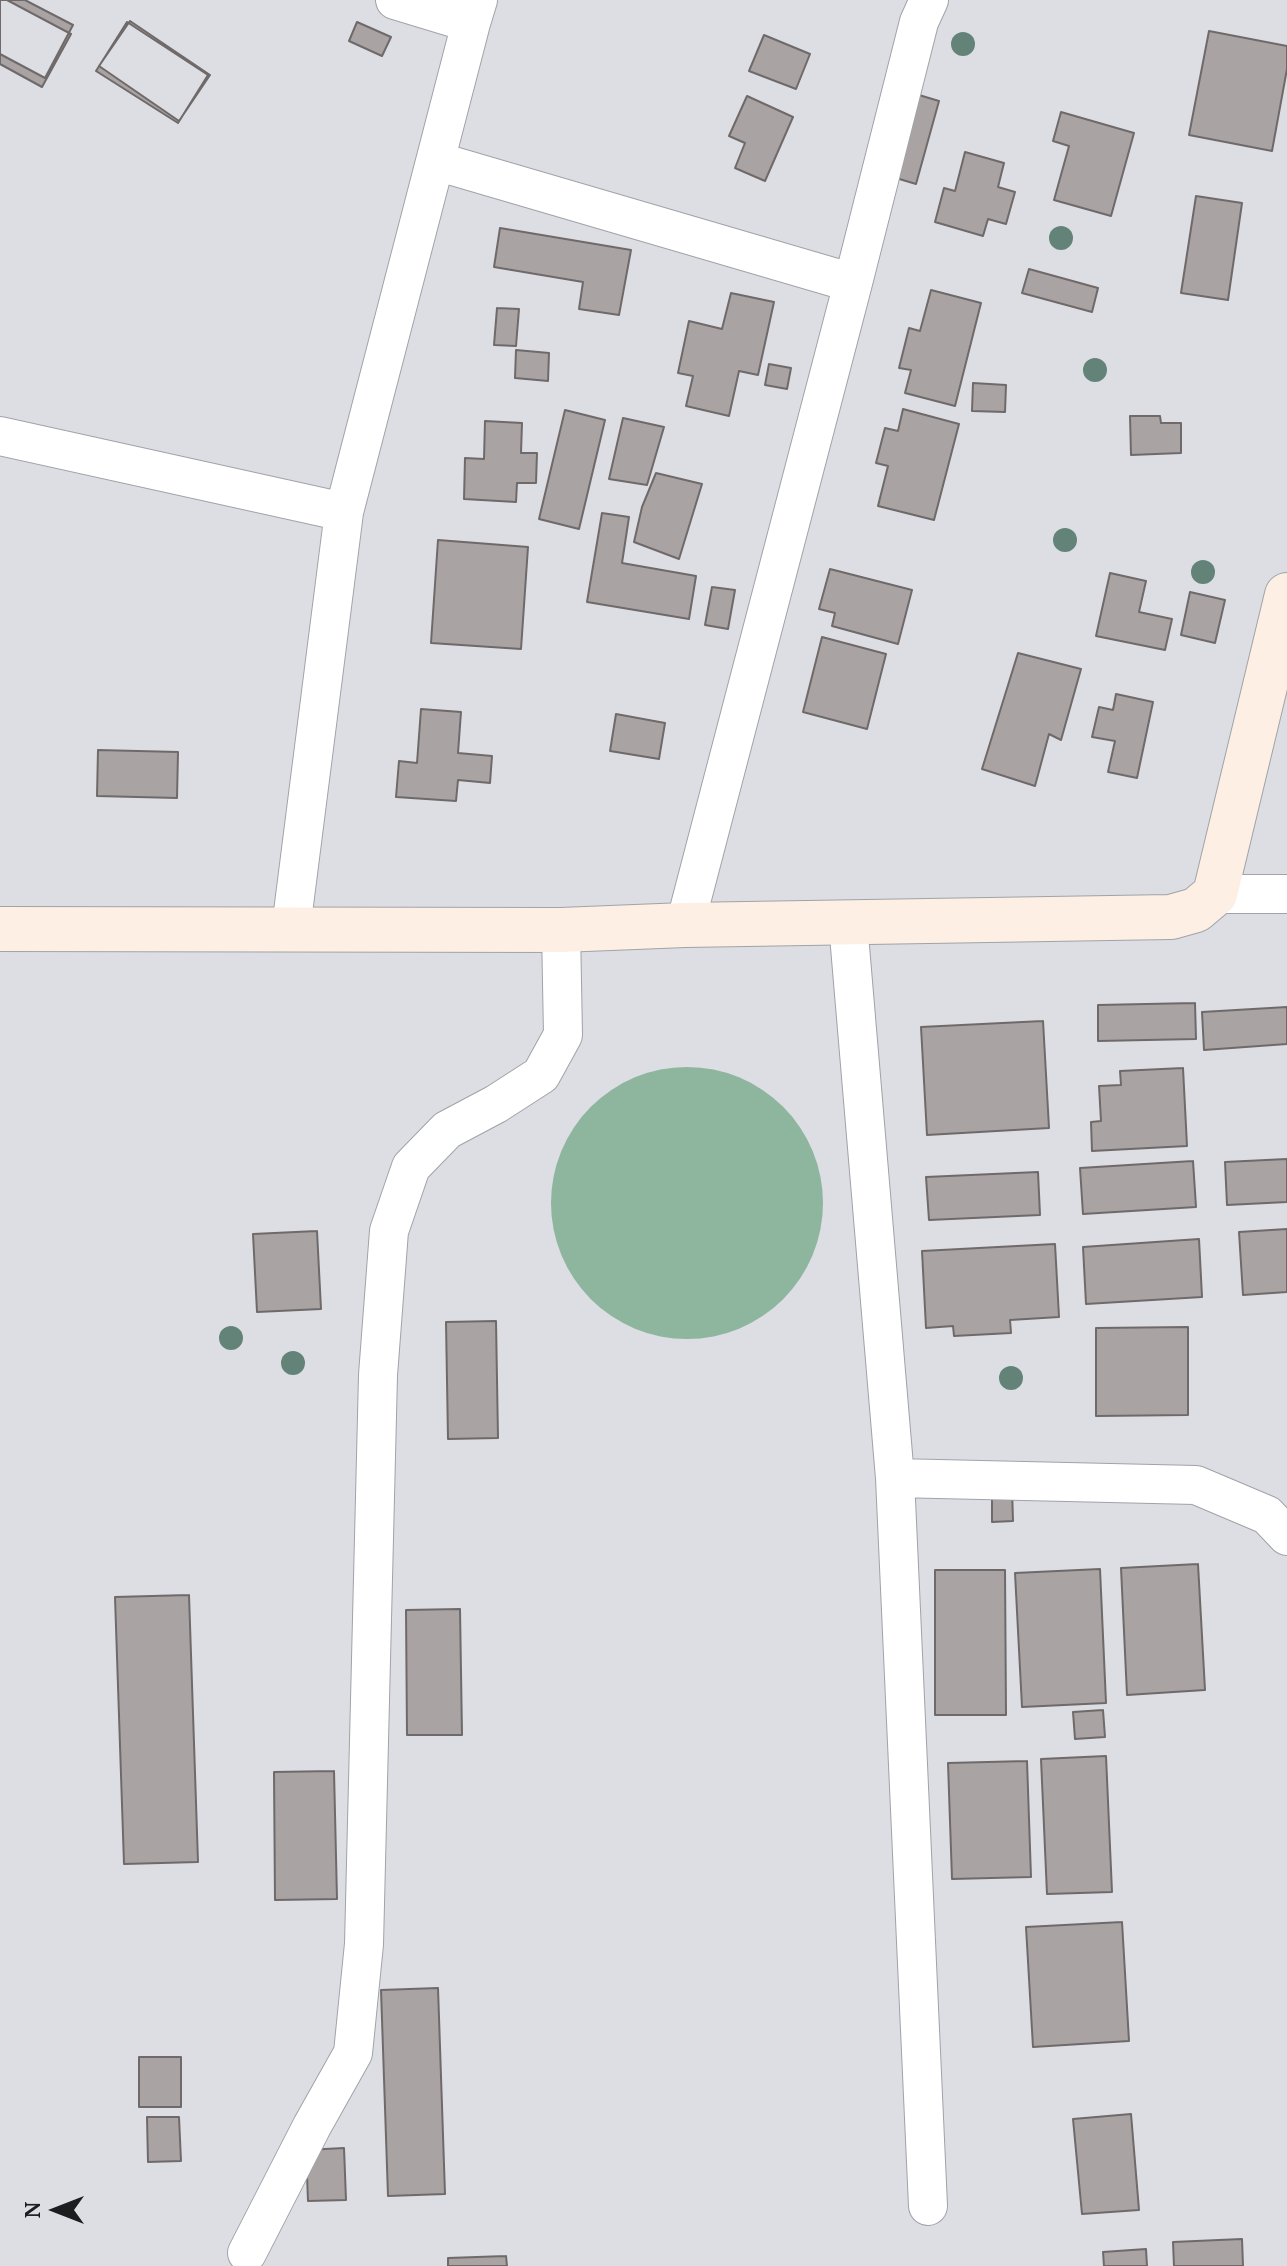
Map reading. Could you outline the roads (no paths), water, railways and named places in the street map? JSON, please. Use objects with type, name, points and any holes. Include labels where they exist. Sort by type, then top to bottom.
[{"type":"street","points":[[291,928],[344,512],[474,12],[395,0]]},
{"type":"street","points":[[685,925],[919,22],[929,0]]},
{"type":"street","points":[[436,161],[853,283]]},
{"type":"street","points":[[0,436],[344,512]]},
{"type":"street","points":[[0,929],[561,930],[1171,917],[1196,910],[1215,894],[1287,595]]},
{"type":"street","points":[[1215,894],[1287,894]]},
{"type":"street","points":[[848,923],[895,1478],[928,2206]]},
{"type":"street","points":[[247,2253],[353,2053],[364,1944],[378,1375],[389,1231],[411,1167],[447,1130],[541,1075],[563,1035],[561,930]]},
{"type":"street","points":[[895,1478],[1196,1485],[1267,1515],[1287,1536]]}]
